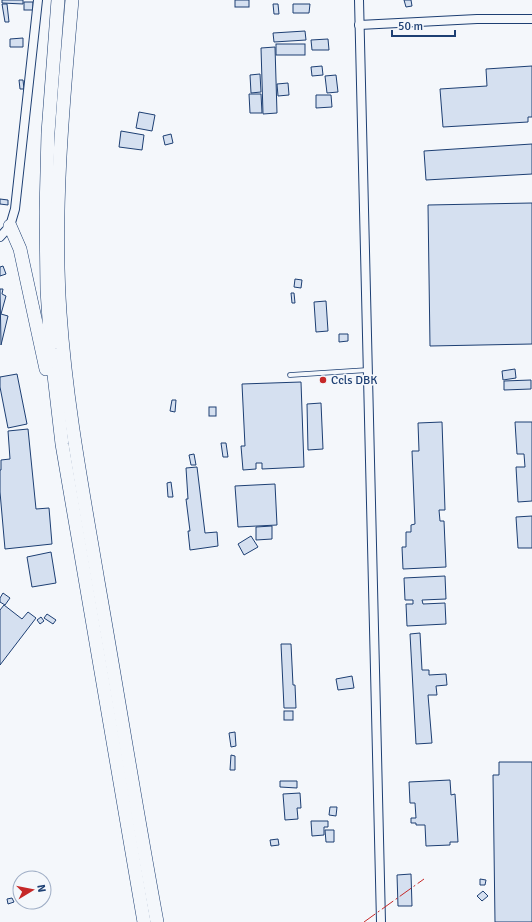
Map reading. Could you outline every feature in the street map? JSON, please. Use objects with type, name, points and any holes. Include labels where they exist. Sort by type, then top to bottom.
[{"type":"highway","points":[[58,0],[48,132],[46,257],[50,335],[62,444],[144,922]]},
{"type":"highway","points":[[72,0],[61,143],[58,222],[62,334],[67,386],[86,507],[157,922]]},
{"type":"highway","points":[[10,226],[18,244],[47,376],[58,406]]},
{"type":"street","points":[[0,237],[10,226],[15,209],[38,0]]},
{"type":"street","points":[[359,0],[381,922]]},
{"type":"street","points":[[359,25],[476,19],[532,19]]},
{"type":"lane","points":[[290,375],[368,370]]},
{"type":"building","points":[[2,0],[23,0],[23,4],[2,3]]},
{"type":"building","points":[[235,0],[249,0],[249,7],[235,7]]},
{"type":"building","points":[[404,0],[411,0],[412,6],[406,7]]},
{"type":"building","points":[[24,2],[33,2],[33,10],[24,10]]},
{"type":"building","points":[[2,4],[7,4],[9,22],[5,22]]},
{"type":"building","points":[[273,4],[278,4],[279,14],[274,14]]},
{"type":"building","points":[[293,4],[310,4],[309,13],[293,13]]},
{"type":"building","points":[[305,31],[306,40],[274,42],[273,33]]},
{"type":"building","points":[[23,38],[23,47],[10,47],[10,39]]},
{"type":"building","points":[[328,39],[329,50],[312,50],[311,40]]},
{"type":"building","points":[[276,44],[305,44],[305,55],[276,55]]},
{"type":"building","points":[[275,47],[277,113],[263,114],[261,48]]},
{"type":"building","points":[[322,66],[323,75],[312,76],[311,67]]},
{"type":"building","points":[[532,66],[532,117],[528,117],[528,122],[443,127],[440,89],[487,86],[486,69]]},
{"type":"building","points":[[260,74],[261,92],[251,93],[250,75]]},
{"type":"building","points":[[336,75],[338,92],[327,93],[325,76]]},
{"type":"building","points":[[19,80],[23,80],[24,89],[20,89]]},
{"type":"building","points":[[288,83],[289,95],[278,96],[277,84]]},
{"type":"building","points":[[249,94],[261,94],[262,113],[250,113]]},
{"type":"building","points":[[316,95],[331,95],[332,107],[316,108]]},
{"type":"building","points":[[139,112],[155,115],[152,131],[136,128]]},
{"type":"building","points":[[121,131],[144,135],[142,150],[119,147]]},
{"type":"building","points":[[171,134],[173,143],[165,145],[163,136]]},
{"type":"building","points":[[532,144],[532,174],[426,180],[424,151]]},
{"type":"building","points":[[0,199],[8,200],[8,205],[0,204]]},
{"type":"building","points":[[532,203],[532,344],[430,346],[428,205]]},
{"type":"building","points":[[3,266],[6,274],[0,276],[0,267]]},
{"type":"building","points":[[295,279],[302,280],[301,288],[294,287]]},
{"type":"building","points":[[0,289],[3,289],[2,294],[6,296],[1,314],[8,316],[1,345]]},
{"type":"building","points":[[291,293],[294,293],[295,303],[292,303]]},
{"type":"building","points":[[326,301],[328,331],[316,332],[314,302]]},
{"type":"building","points":[[339,334],[348,334],[348,341],[339,342]]},
{"type":"building","points":[[515,369],[516,378],[503,380],[502,371]]},
{"type":"building","points":[[17,374],[27,424],[8,428],[0,387],[0,377]]},
{"type":"building","points":[[531,380],[531,389],[504,390],[504,381]]},
{"type":"building","points":[[301,382],[304,467],[262,469],[262,463],[256,463],[256,469],[243,470],[241,446],[245,446],[242,384]]},
{"type":"building","points":[[172,400],[176,400],[175,412],[170,411]]},
{"type":"building","points":[[321,403],[323,449],[308,450],[307,404]]},
{"type":"building","points":[[209,407],[216,407],[216,416],[209,416]]},
{"type":"building","points":[[442,422],[445,510],[439,510],[440,521],[444,521],[446,567],[403,569],[402,547],[406,547],[406,532],[411,532],[411,525],[415,524],[412,451],[419,451],[418,423]]},
{"type":"building","points":[[515,422],[532,422],[532,501],[518,502],[516,467],[525,467],[524,454],[517,454]]},
{"type":"building","points":[[28,429],[36,509],[49,508],[52,544],[5,549],[0,492],[1,460],[10,459],[8,431]]},
{"type":"building","points":[[221,443],[226,443],[228,457],[223,457]]},
{"type":"building","points":[[194,454],[196,465],[191,465],[189,455]]},
{"type":"building","points":[[197,467],[205,533],[217,532],[218,546],[190,550],[188,531],[190,531],[186,499],[188,499],[186,468]]},
{"type":"building","points":[[171,482],[173,497],[168,497],[167,483]]},
{"type":"building","points":[[275,484],[277,525],[238,527],[235,486]]},
{"type":"building","points":[[532,516],[532,548],[518,548],[516,517]]},
{"type":"building","points":[[272,526],[272,539],[256,540],[256,527]]},
{"type":"building","points":[[251,536],[258,547],[244,555],[238,544]]},
{"type":"building","points":[[51,552],[56,583],[32,587],[27,557]]},
{"type":"building","points":[[445,576],[446,599],[422,600],[423,604],[445,603],[446,624],[407,626],[406,604],[413,604],[413,600],[405,600],[404,578]]},
{"type":"building","points":[[3,593],[10,598],[5,605],[0,602],[0,598]]},
{"type":"building","points":[[4,605],[22,619],[28,612],[36,618],[0,665],[0,610]]},
{"type":"building","points":[[47,614],[56,620],[53,624],[44,618]]},
{"type":"building","points":[[41,617],[44,621],[40,624],[37,620]]},
{"type":"building","points":[[420,633],[422,670],[429,670],[429,675],[446,674],[447,685],[436,686],[437,695],[428,695],[432,743],[416,744],[410,634]]},
{"type":"building","points":[[281,644],[291,644],[296,708],[284,708]]},
{"type":"building","points":[[352,676],[354,688],[338,690],[336,679]]},
{"type":"building","points":[[284,711],[293,711],[293,720],[284,720]]},
{"type":"building","points":[[235,732],[236,746],[231,747],[229,733]]},
{"type":"building","points":[[231,755],[235,756],[235,770],[230,770]]},
{"type":"building","points":[[499,762],[532,762],[532,922],[495,922],[493,775],[499,775]]},
{"type":"building","points":[[450,780],[451,795],[455,794],[458,842],[450,842],[450,845],[426,846],[425,825],[416,825],[416,823],[411,823],[411,818],[416,818],[415,803],[410,803],[409,782]]},
{"type":"building","points":[[280,781],[297,781],[297,788],[280,787]]},
{"type":"building","points":[[300,793],[301,808],[297,808],[298,819],[285,820],[283,794]]},
{"type":"building","points":[[330,807],[337,807],[336,816],[329,815]]},
{"type":"building","points":[[311,821],[328,821],[328,827],[324,827],[324,835],[312,836]]},
{"type":"building","points":[[325,830],[334,830],[334,842],[326,842]]},
{"type":"building","points":[[278,839],[279,845],[271,846],[270,840]]},
{"type":"building","points":[[411,874],[412,906],[398,906],[397,875]]},
{"type":"building","points":[[480,879],[486,880],[485,885],[480,885]]},
{"type":"building","points":[[483,891],[488,896],[482,901],[477,896]]},
{"type":"building","points":[[12,898],[12,903],[8,904],[7,899]]},
{"type":"power","points":[[364,922],[424,879]]},
{"type":"place","name":"Ccls DBK","points":[[323,380]]}]
